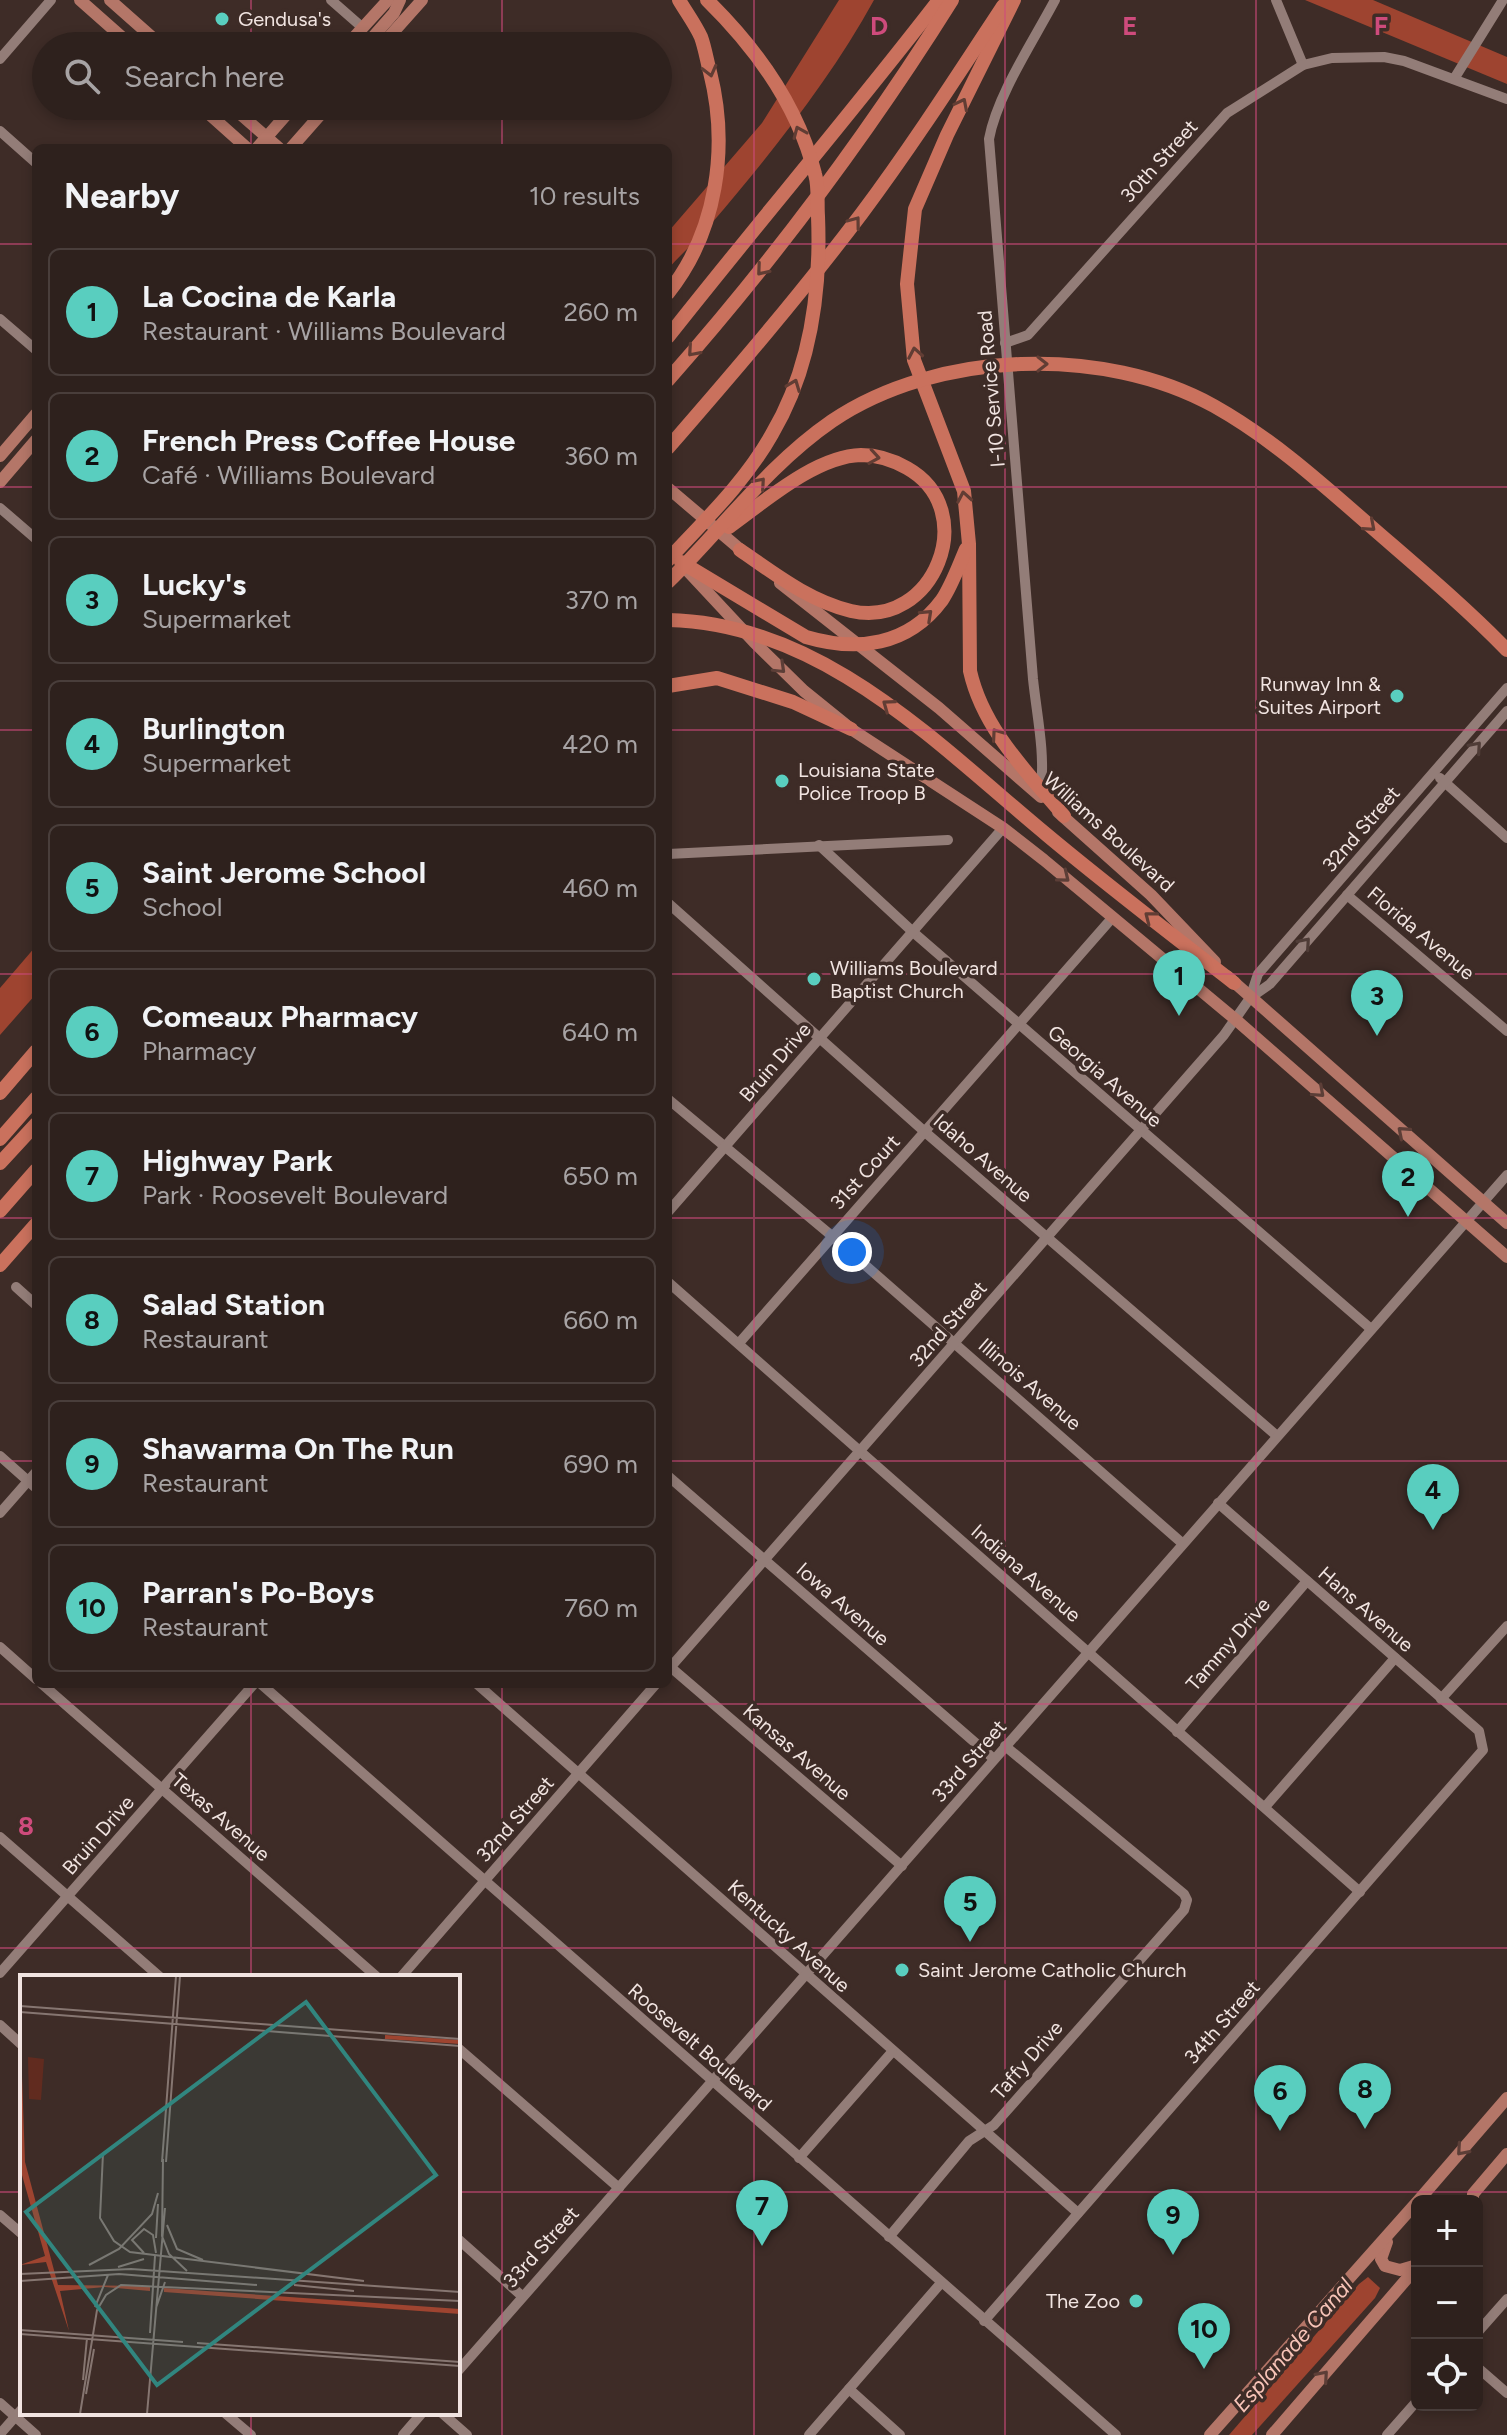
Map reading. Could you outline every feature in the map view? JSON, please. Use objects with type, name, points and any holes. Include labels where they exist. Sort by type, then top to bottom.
[{"type":"highway","points":[[672,286],[696,246],[706,220],[720,153],[716,98],[701,38],[679,0]]},
{"type":"highway","points":[[672,556],[745,476],[774,432],[805,355],[817,294],[820,250],[816,176],[799,128],[773,78],[736,29],[707,0]]},
{"type":"highway","points":[[672,332],[939,0]]},
{"type":"highway","points":[[672,375],[773,256],[914,60],[952,0]]},
{"type":"highway","points":[[672,443],[755,349],[871,201],[1006,0]]},
{"type":"highway","points":[[1014,0],[947,135],[915,209],[907,284],[914,360],[964,491],[969,544],[970,671],[974,690],[993,728],[1064,816]]},
{"type":"highway","points":[[672,578],[709,542],[770,471],[832,421],[883,394],[927,378],[980,367],[1044,363],[1117,372],[1169,387],[1213,405],[1279,448],[1470,613],[1507,650]]},
{"type":"highway","points":[[709,542],[806,474],[833,461],[858,455],[895,462],[927,483],[941,504],[944,547],[939,563],[926,585],[896,608],[880,613],[851,611],[799,590],[740,550]]},
{"type":"highway","points":[[672,558],[806,637],[825,643],[858,645],[900,637],[929,615],[944,598],[969,544]]},
{"type":"highway","points":[[1470,613],[1507,636]]},
{"type":"highway","points":[[672,620],[722,626],[774,641],[839,672],[912,722],[1234,983]]},
{"type":"highway","points":[[672,685],[717,678],[793,702],[851,729]]},
{"type":"highway","points":[[0,1093],[32,1056]]},
{"type":"highway","points":[[0,1139],[32,1103]]},
{"type":"highway","points":[[0,1163],[32,1128]]},
{"type":"highway","points":[[0,1211],[32,1175]]},
{"type":"highway","points":[[0,1265],[32,1229]]},
{"type":"main road","points":[[80,0],[116,32]]},
{"type":"main road","points":[[110,0],[146,32]]},
{"type":"main road","points":[[359,32],[388,0]]},
{"type":"main road","points":[[377,32],[394,13],[400,0]]},
{"type":"main road","points":[[393,32],[422,0]]},
{"type":"main road","points":[[216,120],[243,144]]},
{"type":"main road","points":[[247,120],[274,144]]},
{"type":"main road","points":[[260,144],[281,120]]},
{"type":"main road","points":[[295,144],[316,120]]},
{"type":"main road","points":[[0,444],[32,407]]},
{"type":"main road","points":[[0,456],[32,419]]},
{"type":"main road","points":[[0,482],[32,445]]},
{"type":"main road","name":"Williams Boulevard","points":[[672,491],[809,608],[939,708],[1064,816],[1151,895],[1250,998],[1507,1223]]},
{"type":"main road","points":[[672,558],[804,691],[851,729],[1003,828],[1235,1019],[1507,1257]]},
{"type":"main road","points":[[1423,2195],[1507,2101]]},
{"type":"main road","points":[[1473,2195],[1507,2154]]},
{"type":"main road","points":[[1480,2195],[1507,2165]]},
{"type":"main road","points":[[1210,2435],[1411,2209]]},
{"type":"main road","points":[[1411,2210],[1385,2245],[1381,2259],[1385,2266],[1393,2270],[1411,2267]]},
{"type":"main road","points":[[1272,2435],[1416,2267]]},
{"type":"street","points":[[0,59],[51,0]]},
{"type":"street","points":[[331,0],[363,28]]},
{"type":"street","name":"I-10 Service Road","points":[[1041,789],[1044,752],[1033,679],[989,139],[1002,101],[1055,0]]},
{"type":"street","points":[[1276,0],[1303,65],[1332,58],[1384,57],[1457,74],[1507,99]]},
{"type":"street","points":[[1457,74],[1503,0]]},
{"type":"street","name":"30th Street","points":[[1005,343],[1028,335],[1227,113],[1303,65]]},
{"type":"street","points":[[0,131],[32,159]]},
{"type":"street","points":[[0,319],[32,347]]},
{"type":"street","points":[[0,508],[32,536]]},
{"type":"street","name":"32nd Street","points":[[672,1665],[1141,1130],[1235,1019],[1250,998],[1258,974],[1507,688]]},
{"type":"street","name":"32nd Street","points":[[1250,998],[1270,984],[1507,711]]},
{"type":"street","points":[[1433,773],[1507,838]]},
{"type":"street","name":"Bruin Drive","points":[[672,1207],[1003,828]]},
{"type":"street","points":[[672,854],[948,840]]},
{"type":"street","name":"Georgia Avenue","points":[[819,845],[1019,1025],[1371,1329]]},
{"type":"street","points":[[1355,862],[1367,872]]},
{"type":"street","name":"Florida Avenue","points":[[1347,895],[1507,1031]]},
{"type":"street","name":"Idaho Avenue","points":[[672,907],[925,1132],[1277,1436]]},
{"type":"street","name":"31st Court","points":[[740,1342],[1113,917]]},
{"type":"street","name":"Illinois Avenue","points":[[672,1102],[832,1236],[1182,1543]]},
{"type":"street","name":"33rd Street","points":[[460,2369],[1507,1175]]},
{"type":"street","name":"Indiana Avenue","points":[[672,1285],[740,1342],[1360,1892]]},
{"type":"street","points":[[16,1287],[32,1301]]},
{"type":"street","points":[[0,1456],[32,1485],[0,1513]]},
{"type":"street","name":"Iowa Avenue","points":[[672,1480],[994,1759]]},
{"type":"street","name":"Hans Avenue","points":[[1218,1503],[1479,1731],[1484,1745]]},
{"type":"street","name":"Tammy Drive","points":[[1177,1732],[1307,1581]]},
{"type":"street","points":[[1441,1699],[1507,1626]]},
{"type":"street","points":[[0,1647],[32,1675]]},
{"type":"street","points":[[1265,1807],[1395,1658]]},
{"type":"street","name":"Kansas Avenue","points":[[672,1671],[902,1866]]},
{"type":"street","name":"Texas Avenue","points":[[47,1688],[375,1975]]},
{"type":"street","name":"Bruin Drive","points":[[0,1973],[251,1688]]},
{"type":"street","name":"Roosevelt Boulevard","points":[[266,1688],[1116,2435]]},
{"type":"street","name":"Kentucky Avenue","points":[[482,1688],[1078,2213]]},
{"type":"street","name":"32nd Street","points":[[403,1975],[652,1688]]},
{"type":"street","name":"34th Street","points":[[984,2321],[1360,1892],[1483,1750],[1484,1745]]},
{"type":"street","name":"Taffy Drive","points":[[889,2237],[969,2141],[994,2125],[1184,1910],[1187,1901],[1184,1894],[1005,1746]]},
{"type":"street","points":[[0,1837],[158,1975]]},
{"type":"street","points":[[0,2025],[20,2043]]},
{"type":"street","points":[[460,2050],[619,2188]]},
{"type":"street","points":[[799,2158],[892,2052]]},
{"type":"street","points":[[0,2215],[20,2232]]},
{"type":"street","points":[[460,2241],[522,2296]]},
{"type":"street","points":[[809,2435],[941,2283]]},
{"type":"street","points":[[1483,2326],[1507,2299]]},
{"type":"street","points":[[1483,2372],[1507,2393]]},
{"type":"street","points":[[849,2389],[900,2435]]},
{"type":"street","points":[[0,2403],[19,2413],[0,2434]]},
{"type":"street","points":[[1387,2435],[1411,2408]]},
{"type":"street","points":[[21,2415],[36,2435]]},
{"type":"street","points":[[227,2415],[251,2435]]},
{"type":"street","points":[[403,2435],[420,2415]]},
{"type":"street","points":[[444,2415],[467,2435]]},
{"type":"shaded area","points":[[839,0],[874,0],[819,88],[777,144],[711,224],[672,265],[672,227],[762,123]]},
{"type":"shaded area","points":[[1305,0],[1373,0],[1507,57],[1507,84]]},
{"type":"shaded area","points":[[32,951],[32,999],[0,1035],[0,988]]},
{"type":"shaded area","points":[[1368,2277],[1380,2288],[1375,2298],[1252,2435],[1229,2435],[1359,2284]]},
{"type":"place","name":"Gendusa's","points":[[222,19]]},
{"type":"place","name":"Runway Inn & Suites Airport","points":[[1397,696]]},
{"type":"place","name":"Louisiana State Police Troop B","points":[[782,781]]},
{"type":"place","name":"Williams Boulevard Baptist Church","points":[[814,979]]},
{"type":"place","name":"La Cocina de Karla","points":[[1179,1016]]},
{"type":"place","name":"Lucky's","points":[[1377,1036]]},
{"type":"place","name":"French Press Coffee House","points":[[1408,1217]]},
{"type":"place","name":"Burlington","points":[[1433,1530]]},
{"type":"place","name":"Saint Jerome School","points":[[970,1942]]},
{"type":"place","name":"Saint Jerome Catholic Church","points":[[902,1970]]},
{"type":"place","name":"Salad Station","points":[[1365,2129]]},
{"type":"place","name":"Comeaux Pharmacy","points":[[1280,2131]]},
{"type":"place","name":"Highway Park","points":[[762,2246]]},
{"type":"place","name":"Shawarma On The Run","points":[[1173,2255]]},
{"type":"place","name":"The Zoo","points":[[1136,2301]]},
{"type":"place","name":"Parran's Po-Boys","points":[[1204,2369]]},
{"type":"water label","name":"Esplanade Canal","points":[[1293,2345]]}]
